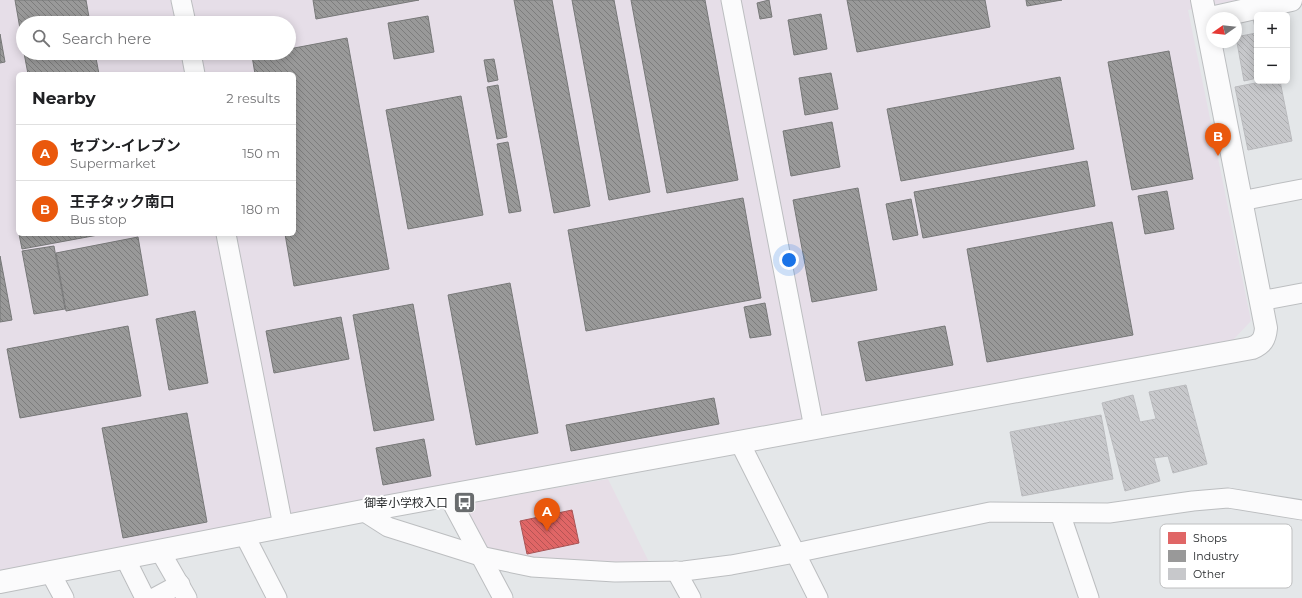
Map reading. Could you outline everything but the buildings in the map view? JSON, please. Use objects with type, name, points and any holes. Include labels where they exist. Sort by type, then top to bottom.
[{"type":"street","points":[[181,0],[184,16]]},
{"type":"street","points":[[731,0],[814,428]]},
{"type":"street","points":[[0,582],[283,526],[739,441],[1252,348],[1259,345],[1263,341],[1266,328],[1204,9],[1291,0]]},
{"type":"street","points":[[192,60],[195,72]]},
{"type":"street","points":[[1241,201],[1302,190]]},
{"type":"street","points":[[226,236],[283,526]]},
{"type":"street","points":[[1260,301],[1302,293]]},
{"type":"street","points":[[739,441],[818,598]]},
{"type":"street","points":[[448,495],[503,598]]},
{"type":"street","points":[[363,511],[388,527],[480,556],[532,567],[615,572],[676,571],[731,565],[990,512],[1109,513],[1193,501],[1228,498],[1302,510]]},
{"type":"street","points":[[1060,513],[1089,598]]},
{"type":"street","points":[[244,534],[277,598]]},
{"type":"street","points":[[154,598],[184,591],[160,551]]},
{"type":"street","points":[[125,558],[145,598]]},
{"type":"street","points":[[676,571],[691,598]]},
{"type":"street","points":[[50,572],[64,598]]},
{"type":"shaded area","points":[[0,0],[1237,0],[1188,10],[1251,321],[1233,340],[0,575]]},
{"type":"shaded area","points":[[608,479],[651,566],[530,561],[485,551],[457,505]]},
{"type":"place","name":"王子タック南口","points":[[1218,156]]},
{"type":"place","name":"御幸小学校入口","points":[[464,502]]},
{"type":"place","name":"セブン-イレブン","points":[[547,531]]}]
